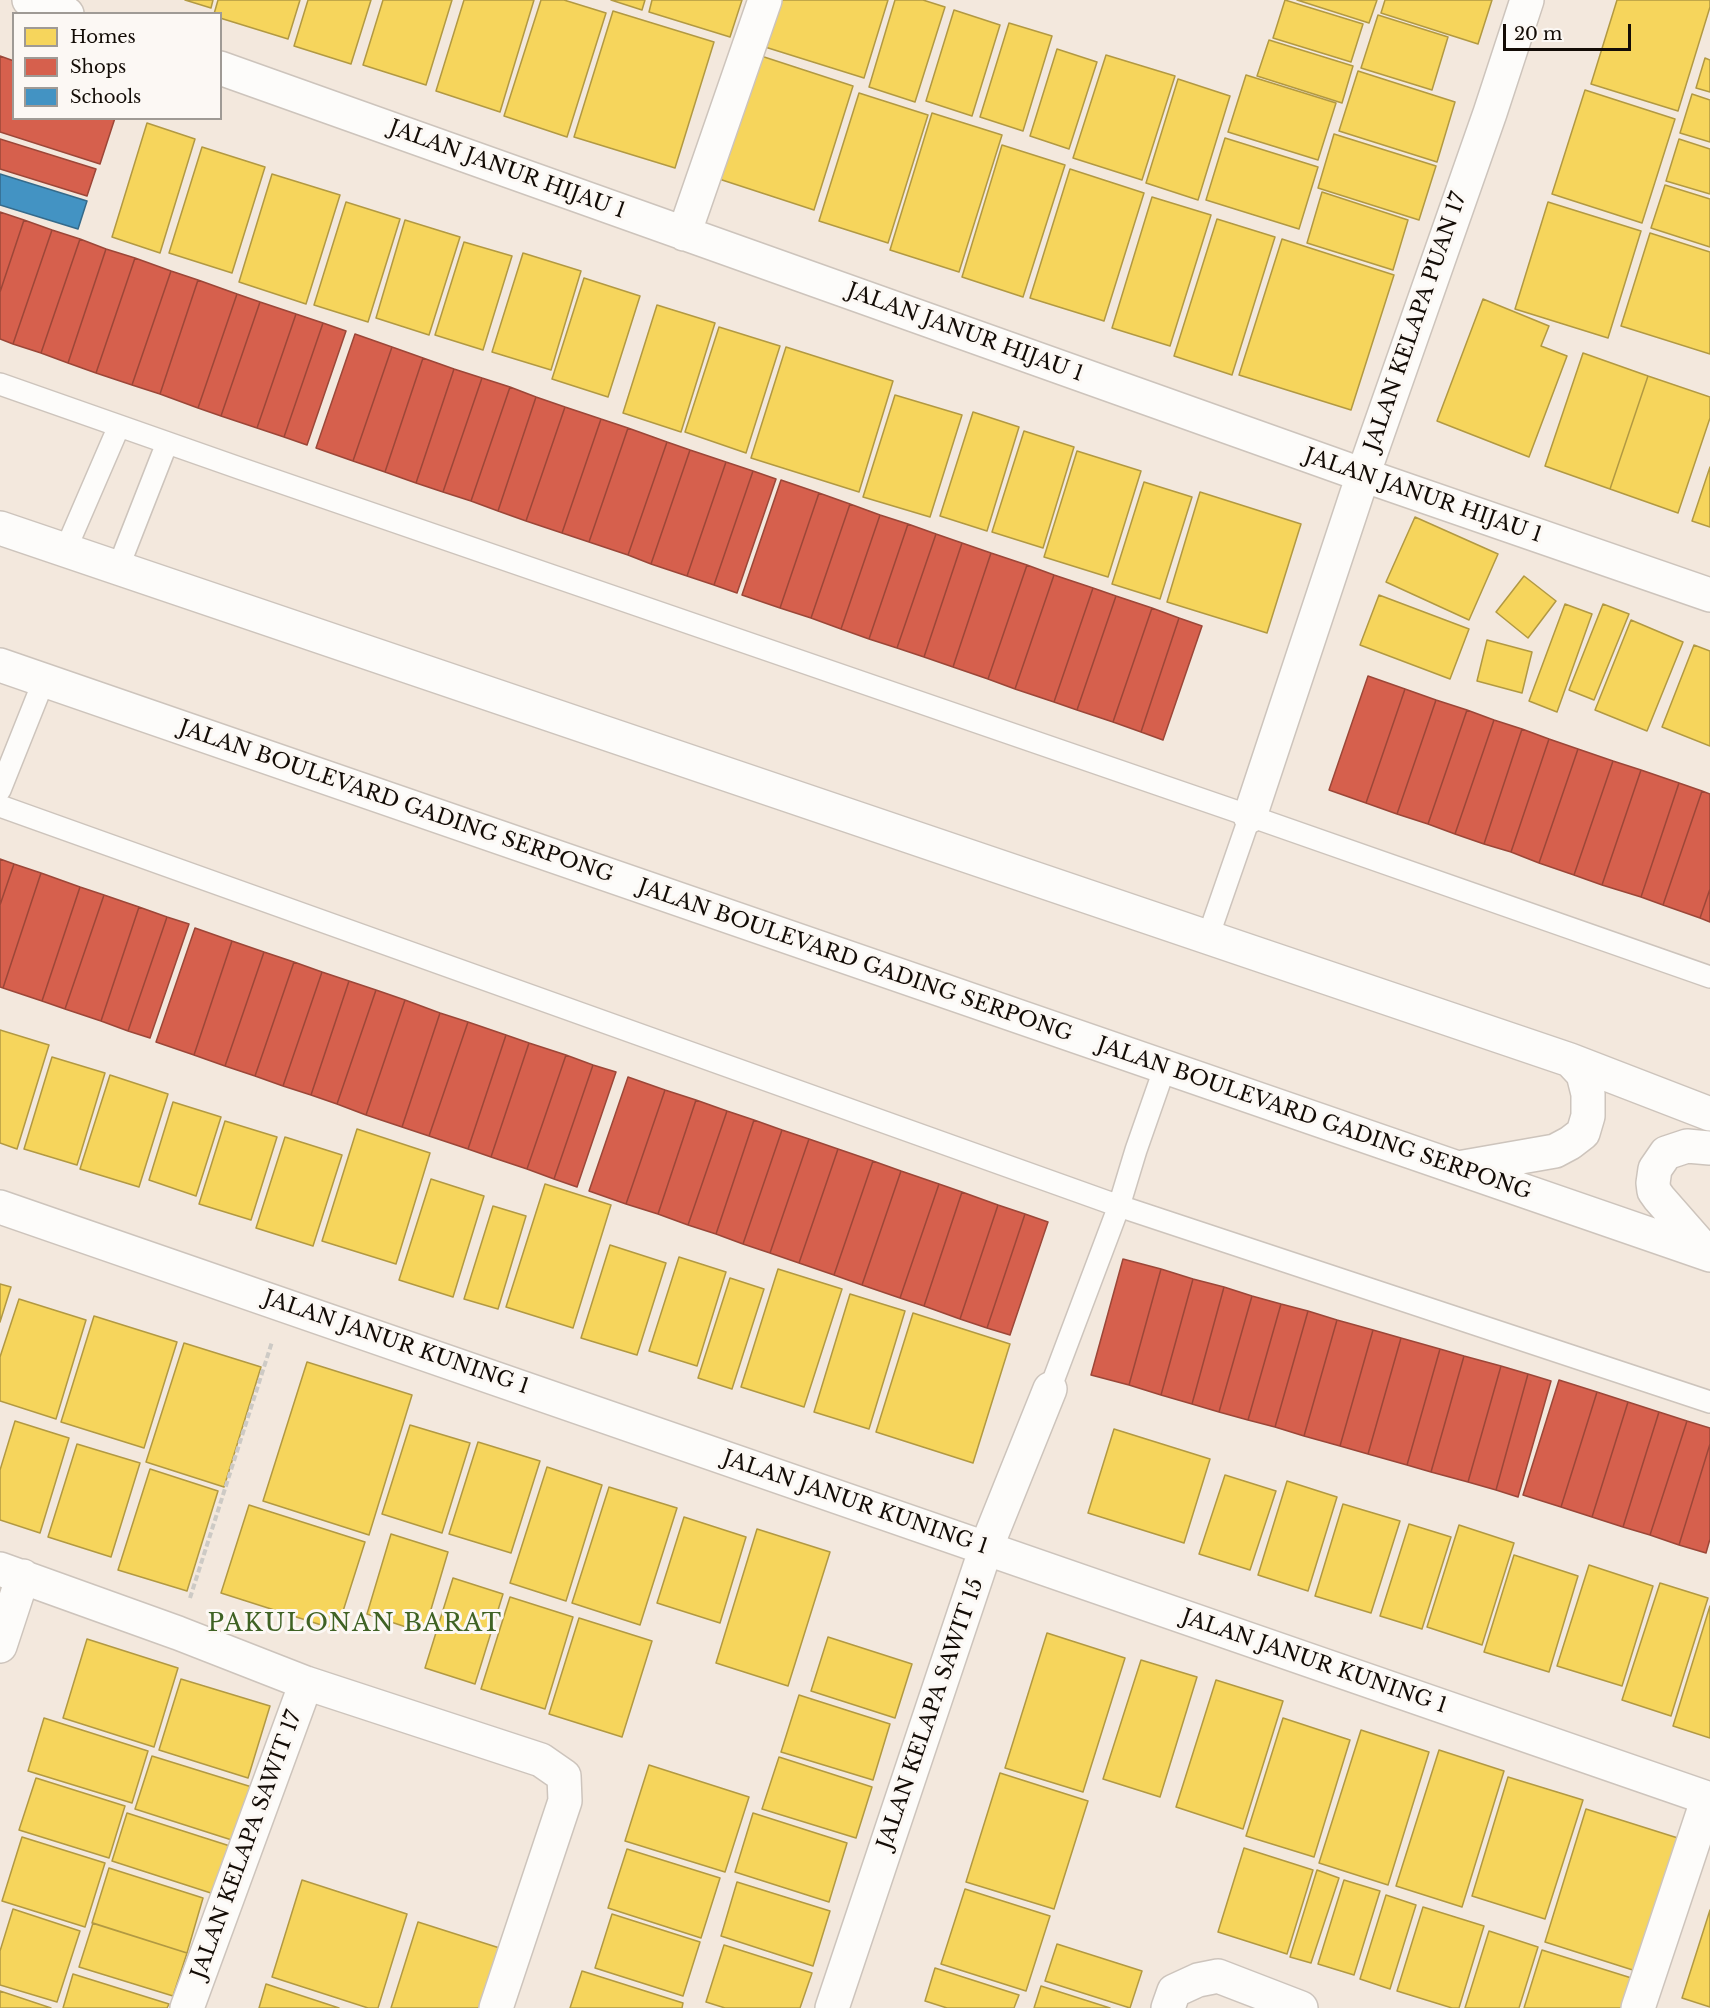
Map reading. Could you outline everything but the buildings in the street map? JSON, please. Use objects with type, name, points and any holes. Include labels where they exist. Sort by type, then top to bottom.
[{"type":"street","points":[[28,0],[61,12]]},
{"type":"street","points":[[684,234],[765,0]]},
{"type":"street","name":"JALAN KELAPA PUAN 17","points":[[1250,816],[1363,475],[1490,113],[1527,0]]},
{"type":"street","name":"JALAN JANUR HIJAU 1","points":[[222,69],[1363,475],[1710,595]]},
{"type":"street","points":[[0,528],[1570,1060],[1710,1114]]},
{"type":"street","name":"JALAN BOULEVARD GADING SERPONG","points":[[0,665],[1710,1255]]},
{"type":"street","points":[[1456,1168],[1555,1151],[1583,1133],[1588,1116],[1588,1094],[1583,1074],[1570,1060]]},
{"type":"street","points":[[1710,1148],[1687,1146],[1666,1153],[1655,1169],[1653,1183],[1654,1191],[1659,1198],[1710,1255]]},
{"type":"street","name":"JALAN JANUR KUNING 1","points":[[0,1207],[1709,1799]]},
{"type":"street","name":"JALAN KELAPA SAWIT 15","points":[[832,2008],[986,1548],[1050,1389]]},
{"type":"street","points":[[0,1646],[11,1573],[178,1633],[306,1683],[541,1760],[564,1776],[564,1801],[496,2008]]},
{"type":"street","name":"JALAN KELAPA SAWIT 17","points":[[187,2008],[306,1683]]},
{"type":"street","points":[[1638,2008],[1709,1799]]},
{"type":"street","points":[[1171,2000],[1198,1980],[1218,1976],[1301,2008]]},
{"type":"lane","points":[[0,384],[1710,977]]},
{"type":"lane","points":[[65,550],[119,426]]},
{"type":"lane","points":[[118,568],[168,443]]},
{"type":"lane","points":[[0,790],[44,680]]},
{"type":"lane","points":[[0,806],[1119,1206],[1710,1402]]},
{"type":"lane","points":[[1208,937],[1250,816]]},
{"type":"lane","points":[[1050,1389],[1119,1206],[1165,1068]]},
{"type":"path","points":[[178,1633],[284,1305]]},
{"type":"district","name":"PAKULONAN BARAT","points":[[355,1624]]}]
